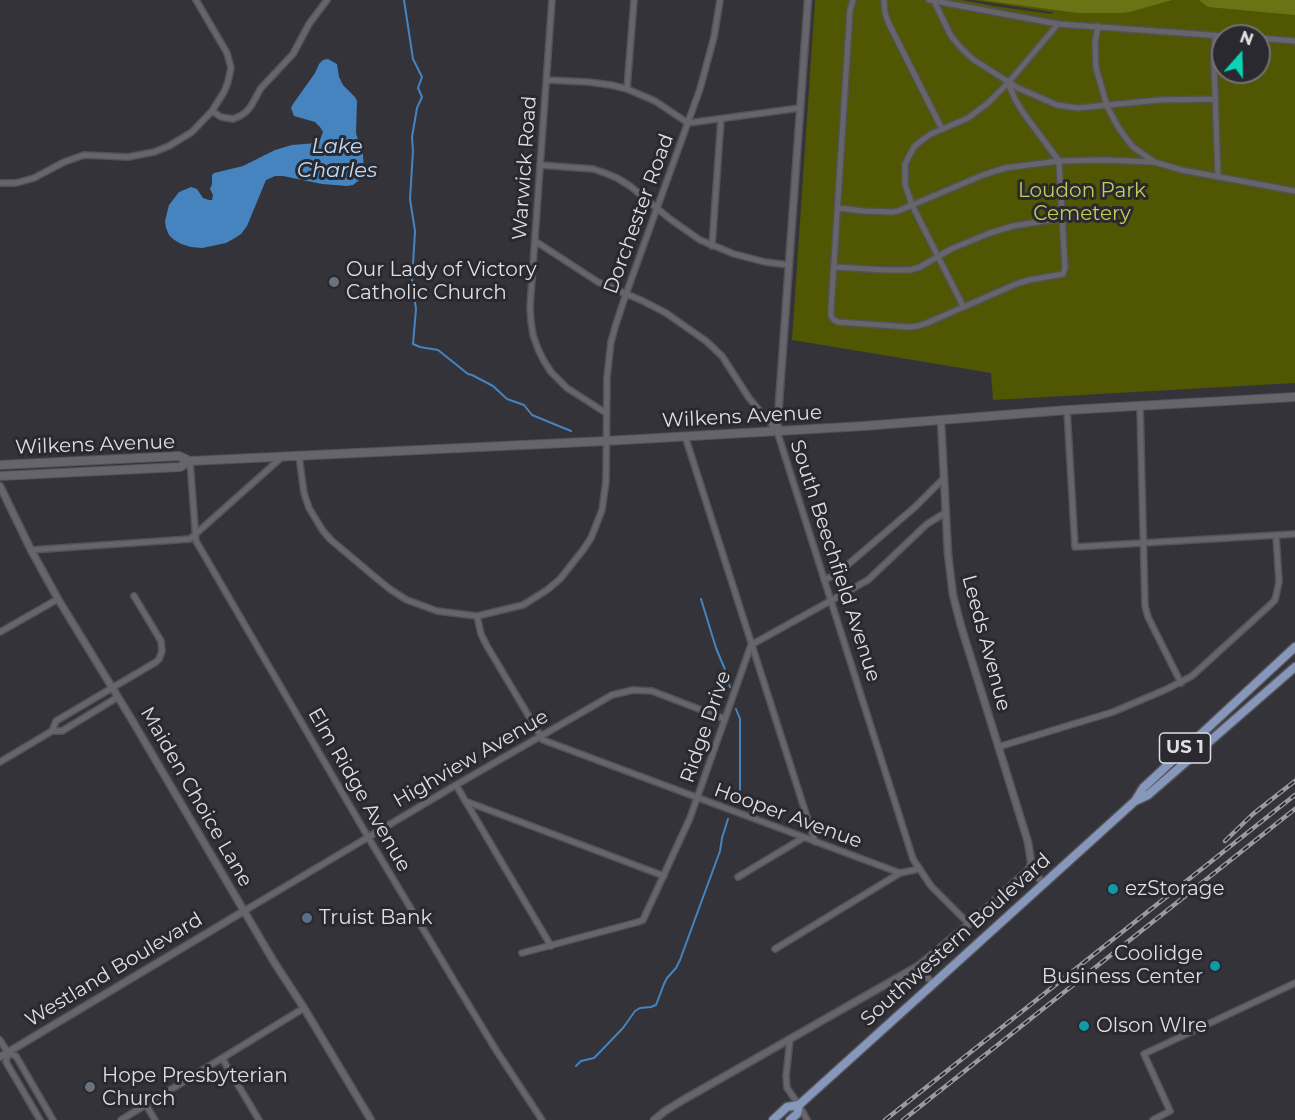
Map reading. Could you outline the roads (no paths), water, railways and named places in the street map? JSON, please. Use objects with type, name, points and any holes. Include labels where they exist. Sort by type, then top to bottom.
[{"type":"main road","name":"Wilkens Avenue","points":[[0,476],[180,466],[190,461],[606,441],[941,421],[1140,405],[1295,397]]},
{"type":"main road","name":"Wilkens Avenue","points":[[0,465],[180,456],[190,461]]},
{"type":"main road","name":"Southwestern Boulevard","points":[[790,1120],[797,1114],[800,1105],[1135,801],[1143,788],[1295,647]]},
{"type":"main road","name":"Southwestern Boulevard","points":[[1135,801],[1149,795],[1295,666]]},
{"type":"main road","name":"Southwestern Boulevard","points":[[773,1120],[787,1107],[800,1105]]},
{"type":"street","points":[[0,183],[16,183],[34,178],[64,162],[84,155],[128,157],[154,152],[192,132],[212,111],[224,92],[231,68],[230,60],[196,0]]},
{"type":"street","points":[[212,111],[221,117],[233,119],[246,112],[266,83],[293,54],[309,24],[327,0]]},
{"type":"street","name":"Warwick Road","points":[[552,0],[530,307],[532,328],[544,362],[558,380],[606,413]]},
{"type":"street","points":[[627,89],[634,0]]},
{"type":"street","name":"Dorchester Road","points":[[477,616],[523,604],[547,590],[572,565],[591,538],[602,510],[606,481],[607,377],[611,342],[708,64],[720,0]]},
{"type":"street","name":"South Beechfield Avenue","points":[[808,0],[777,431],[909,848],[919,869],[938,894],[969,924]]},
{"type":"street","points":[[853,0],[850,10],[837,208],[831,316],[834,320],[918,326],[1016,284],[1063,274],[1065,268],[1059,161],[1022,111],[1008,82]]},
{"type":"street","points":[[884,0],[889,24],[942,129]]},
{"type":"street","points":[[932,1],[1058,24],[1211,35]]},
{"type":"street","points":[[932,1],[960,48],[1008,82],[1047,101],[1068,108],[1094,108],[1159,100],[1215,99]]},
{"type":"street","points":[[963,306],[912,205],[905,184],[905,164],[914,147],[931,134],[962,121],[988,103],[1058,24]]},
{"type":"street","points":[[1098,26],[1095,43],[1096,68],[1107,106],[1118,127],[1133,147],[1154,162]]},
{"type":"street","points":[[1271,39],[1295,41]]},
{"type":"street","points":[[547,80],[588,82],[627,89],[655,101],[688,123],[800,108]]},
{"type":"street","points":[[1215,84],[1218,177]]},
{"type":"street","points":[[712,246],[721,119]]},
{"type":"street","points":[[837,208],[892,212],[1005,168],[1059,161],[1154,162],[1182,170],[1295,191]]},
{"type":"street","points":[[540,165],[592,169],[605,173],[630,186],[687,232],[712,246],[750,258],[789,265]]},
{"type":"street","points":[[834,267],[910,270],[980,237],[1005,228],[1063,218]]},
{"type":"street","points":[[535,241],[598,282],[666,313],[706,341],[722,356],[749,398],[777,431]]},
{"type":"street","points":[[1140,405],[1146,611],[1181,683]]},
{"type":"street","points":[[1067,410],[1076,547],[1295,534]]},
{"type":"street","name":"Leeds Avenue","points":[[941,421],[945,513],[955,604],[1028,842],[1031,862],[1029,868]]},
{"type":"street","points":[[685,436],[815,842]]},
{"type":"street","points":[[298,456],[309,508],[315,520],[331,540],[407,600],[437,611],[477,616],[487,645],[540,736]]},
{"type":"street","points":[[32,550],[190,540],[282,457]]},
{"type":"street","name":"Elm Ridge Avenue","points":[[190,461],[196,541],[368,837],[496,1050],[542,1120]]},
{"type":"street","points":[[824,580],[837,574],[915,507],[944,478]]},
{"type":"street","name":"Maiden Choice Lane","points":[[0,486],[58,598],[274,962],[371,1120]]},
{"type":"street","points":[[751,645],[868,580],[927,524],[945,513]]},
{"type":"street","points":[[998,747],[1113,712],[1181,683],[1192,676],[1275,600],[1279,582],[1276,535]]},
{"type":"street","points":[[52,731],[56,721],[159,659],[162,651],[161,641],[134,596]]},
{"type":"street","points":[[0,632],[58,598]]},
{"type":"street","name":"Ridge Drive","points":[[522,953],[643,920],[690,818],[751,645]]},
{"type":"street","name":"Highview Avenue","points":[[244,911],[612,695],[633,690],[652,691],[725,719]]},
{"type":"street","points":[[0,762],[52,731],[62,731],[118,697]]},
{"type":"street","name":"Hooper Avenue","points":[[540,736],[543,740],[900,873]]},
{"type":"street","points":[[456,785],[551,945]]},
{"type":"street","points":[[465,801],[664,876]]},
{"type":"street","points":[[738,877],[803,838]]},
{"type":"street","points":[[654,1120],[683,1100],[918,966],[969,924],[1029,868],[1044,884]]},
{"type":"street","points":[[775,949],[900,873],[919,869]]},
{"type":"street","name":"Westland Boulevard","points":[[0,1057],[244,911]]},
{"type":"street","points":[[918,966],[933,984]]},
{"type":"street","points":[[1153,1120],[1170,1111],[1144,1054],[1295,983]]},
{"type":"street","points":[[121,1120],[304,1008]]},
{"type":"street","points":[[0,1040],[8,1053],[16,1056],[53,1120]]},
{"type":"street","points":[[790,1040],[787,1088],[800,1105],[807,1120]]},
{"type":"street","points":[[8,1053],[6,1062],[40,1120]]},
{"type":"street","points":[[222,1058],[259,1120]]},
{"type":"street","points":[[146,1105],[155,1120]]},
{"type":"water","name":"Lake Charles","points":[[328,59],[337,64],[343,85],[357,101],[356,133],[363,155],[362,178],[353,185],[347,186],[275,176],[266,180],[247,226],[235,238],[226,243],[202,248],[181,244],[173,239],[169,235],[165,221],[169,205],[179,192],[191,187],[197,189],[203,198],[212,200],[213,195],[210,189],[214,173],[243,166],[275,150],[292,145],[316,143],[320,140],[323,132],[320,127],[315,122],[294,116],[291,108],[319,64]]},
{"type":"waterway","points":[[404,0],[413,59],[422,77],[418,88],[422,97],[417,108],[412,137],[410,199],[415,231],[412,282],[416,309],[413,344],[438,350],[468,374],[493,386],[507,399],[524,405],[532,415],[571,431]]},
{"type":"waterway","points":[[701,599],[730,687]]},
{"type":"waterway","points":[[735,801],[740,790],[740,719],[736,709]]},
{"type":"waterway","points":[[576,1066],[581,1061],[594,1058],[623,1028],[635,1011],[656,1005],[667,978],[680,960],[720,851],[728,819]]},
{"type":"railway","points":[[1225,841],[1253,814],[1295,781]]},
{"type":"railway","points":[[885,1120],[1295,795]]},
{"type":"railway","points":[[903,1120],[1295,809]]},
{"type":"place","name":"Our Lady of Victory Catholic Church","points":[[334,282]]},
{"type":"place","name":"ezStorage","points":[[1113,889]]},
{"type":"place","name":"Truist Bank","points":[[307,918]]},
{"type":"place","name":"Coolidge Business Center","points":[[1215,966]]},
{"type":"place","name":"Olson WIre","points":[[1084,1026]]},
{"type":"place","name":"Hope Presbyterian Church","points":[[90,1087]]},
{"type":"park label","name":"Loudon Park Cemetery","points":[[1082,202]]}]
